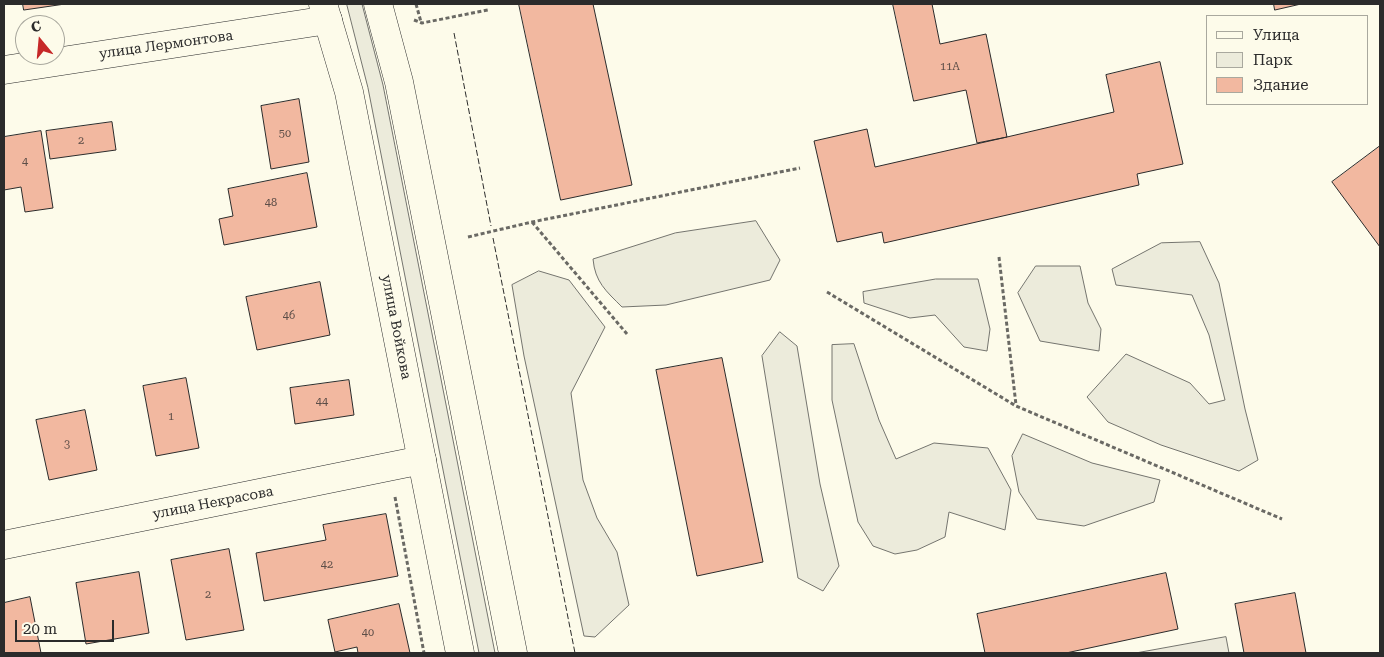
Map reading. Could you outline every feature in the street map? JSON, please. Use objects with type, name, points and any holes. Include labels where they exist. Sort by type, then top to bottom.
[{"type":"main road","points":[[379,5],[399,82],[513,653]]},
{"type":"main road","name":"улица Лермонтова","points":[[4,70],[325,12]]},
{"type":"main road","name":"улица Войкова","points":[[325,12],[349,92],[460,653]]},
{"type":"main road","name":"улица Некрасова","points":[[4,545],[422,460]]},
{"type":"path","points":[[416,4],[422,23]]},
{"type":"path","points":[[379,5],[422,23],[488,10]]},
{"type":"path","points":[[468,237],[532,222],[800,168]]},
{"type":"path","points":[[532,222],[627,334]]},
{"type":"path","points":[[999,257],[1016,406]]},
{"type":"path","points":[[827,292],[1016,406],[1282,519]]},
{"type":"green space","points":[[347,4],[362,4],[383,85],[495,653],[479,653],[368,88]]},
{"type":"green space","points":[[756,221],[780,260],[770,280],[666,305],[622,307],[606,291],[596,274],[593,259],[675,233]]},
{"type":"green space","points":[[1200,242],[1219,283],[1245,409],[1258,460],[1239,471],[1161,445],[1108,422],[1087,397],[1126,354],[1190,383],[1209,404],[1225,400],[1209,335],[1192,295],[1116,285],[1112,269],[1161,243]]},
{"type":"green space","points":[[1036,266],[1080,266],[1088,303],[1101,329],[1099,351],[1040,341],[1018,293]]},
{"type":"green space","points":[[539,271],[569,280],[605,327],[571,393],[583,480],[597,518],[617,552],[629,605],[595,637],[584,636],[524,356],[512,285]]},
{"type":"green space","points":[[936,279],[978,279],[990,329],[987,351],[964,347],[935,315],[910,318],[864,303],[863,292]]},
{"type":"green space","points":[[780,332],[797,346],[820,484],[839,566],[823,591],[798,578],[762,356]]},
{"type":"green space","points":[[854,344],[879,420],[896,459],[934,443],[988,448],[1011,490],[1005,530],[949,512],[945,537],[917,550],[895,554],[873,546],[858,522],[832,400],[832,345]]},
{"type":"green space","points":[[1023,434],[1092,463],[1160,480],[1154,502],[1084,526],[1037,519],[1019,492],[1012,456]]},
{"type":"shaded area","points":[[1226,637],[1229,653],[1136,653]]},
{"type":"building","points":[[23,4],[65,4],[24,10]]},
{"type":"building","points":[[519,4],[593,4],[632,185],[561,200]]},
{"type":"building","points":[[893,4],[932,4],[940,44],[986,34],[1007,137],[977,143],[966,90],[914,101]]},
{"type":"building","points":[[1274,4],[1301,4],[1275,10]]},
{"type":"building","points":[[1160,62],[1183,164],[1137,174],[1139,185],[884,243],[882,232],[837,242],[814,141],[867,129],[875,167],[1007,137],[1114,112],[1106,75]]},
{"type":"building","points":[[299,99],[309,162],[271,169],[261,106]]},
{"type":"building","points":[[112,122],[116,150],[50,159],[46,131]]},
{"type":"building","points":[[41,131],[53,208],[25,212],[21,187],[4,190],[4,137]]},
{"type":"building","points":[[1380,146],[1380,247],[1332,182]]},
{"type":"building","points":[[307,173],[317,227],[224,245],[219,219],[233,216],[228,189]]},
{"type":"building","points":[[320,282],[330,335],[257,350],[246,297]]},
{"type":"building","points":[[722,358],[763,562],[697,576],[656,370]]},
{"type":"building","points":[[186,378],[199,448],[156,456],[143,386]]},
{"type":"building","points":[[349,380],[354,415],[295,424],[290,388]]},
{"type":"building","points":[[85,410],[97,470],[49,480],[36,420]]},
{"type":"building","points":[[386,514],[398,576],[264,601],[256,553],[326,540],[323,525]]},
{"type":"building","points":[[229,549],[244,630],[186,640],[171,560]]},
{"type":"building","points":[[139,572],[149,633],[86,644],[76,583]]},
{"type":"building","points":[[1166,573],[1178,629],[1066,653],[985,653],[977,614]]},
{"type":"building","points":[[1295,593],[1306,653],[1244,653],[1235,604]]},
{"type":"building","points":[[30,597],[41,653],[4,653],[4,603]]},
{"type":"building","points":[[399,604],[410,653],[358,653],[357,647],[335,652],[328,620]]},
{"type":"fence","points":[[454,33],[491,226]]},
{"type":"fence","points":[[493,238],[575,653]]}]
